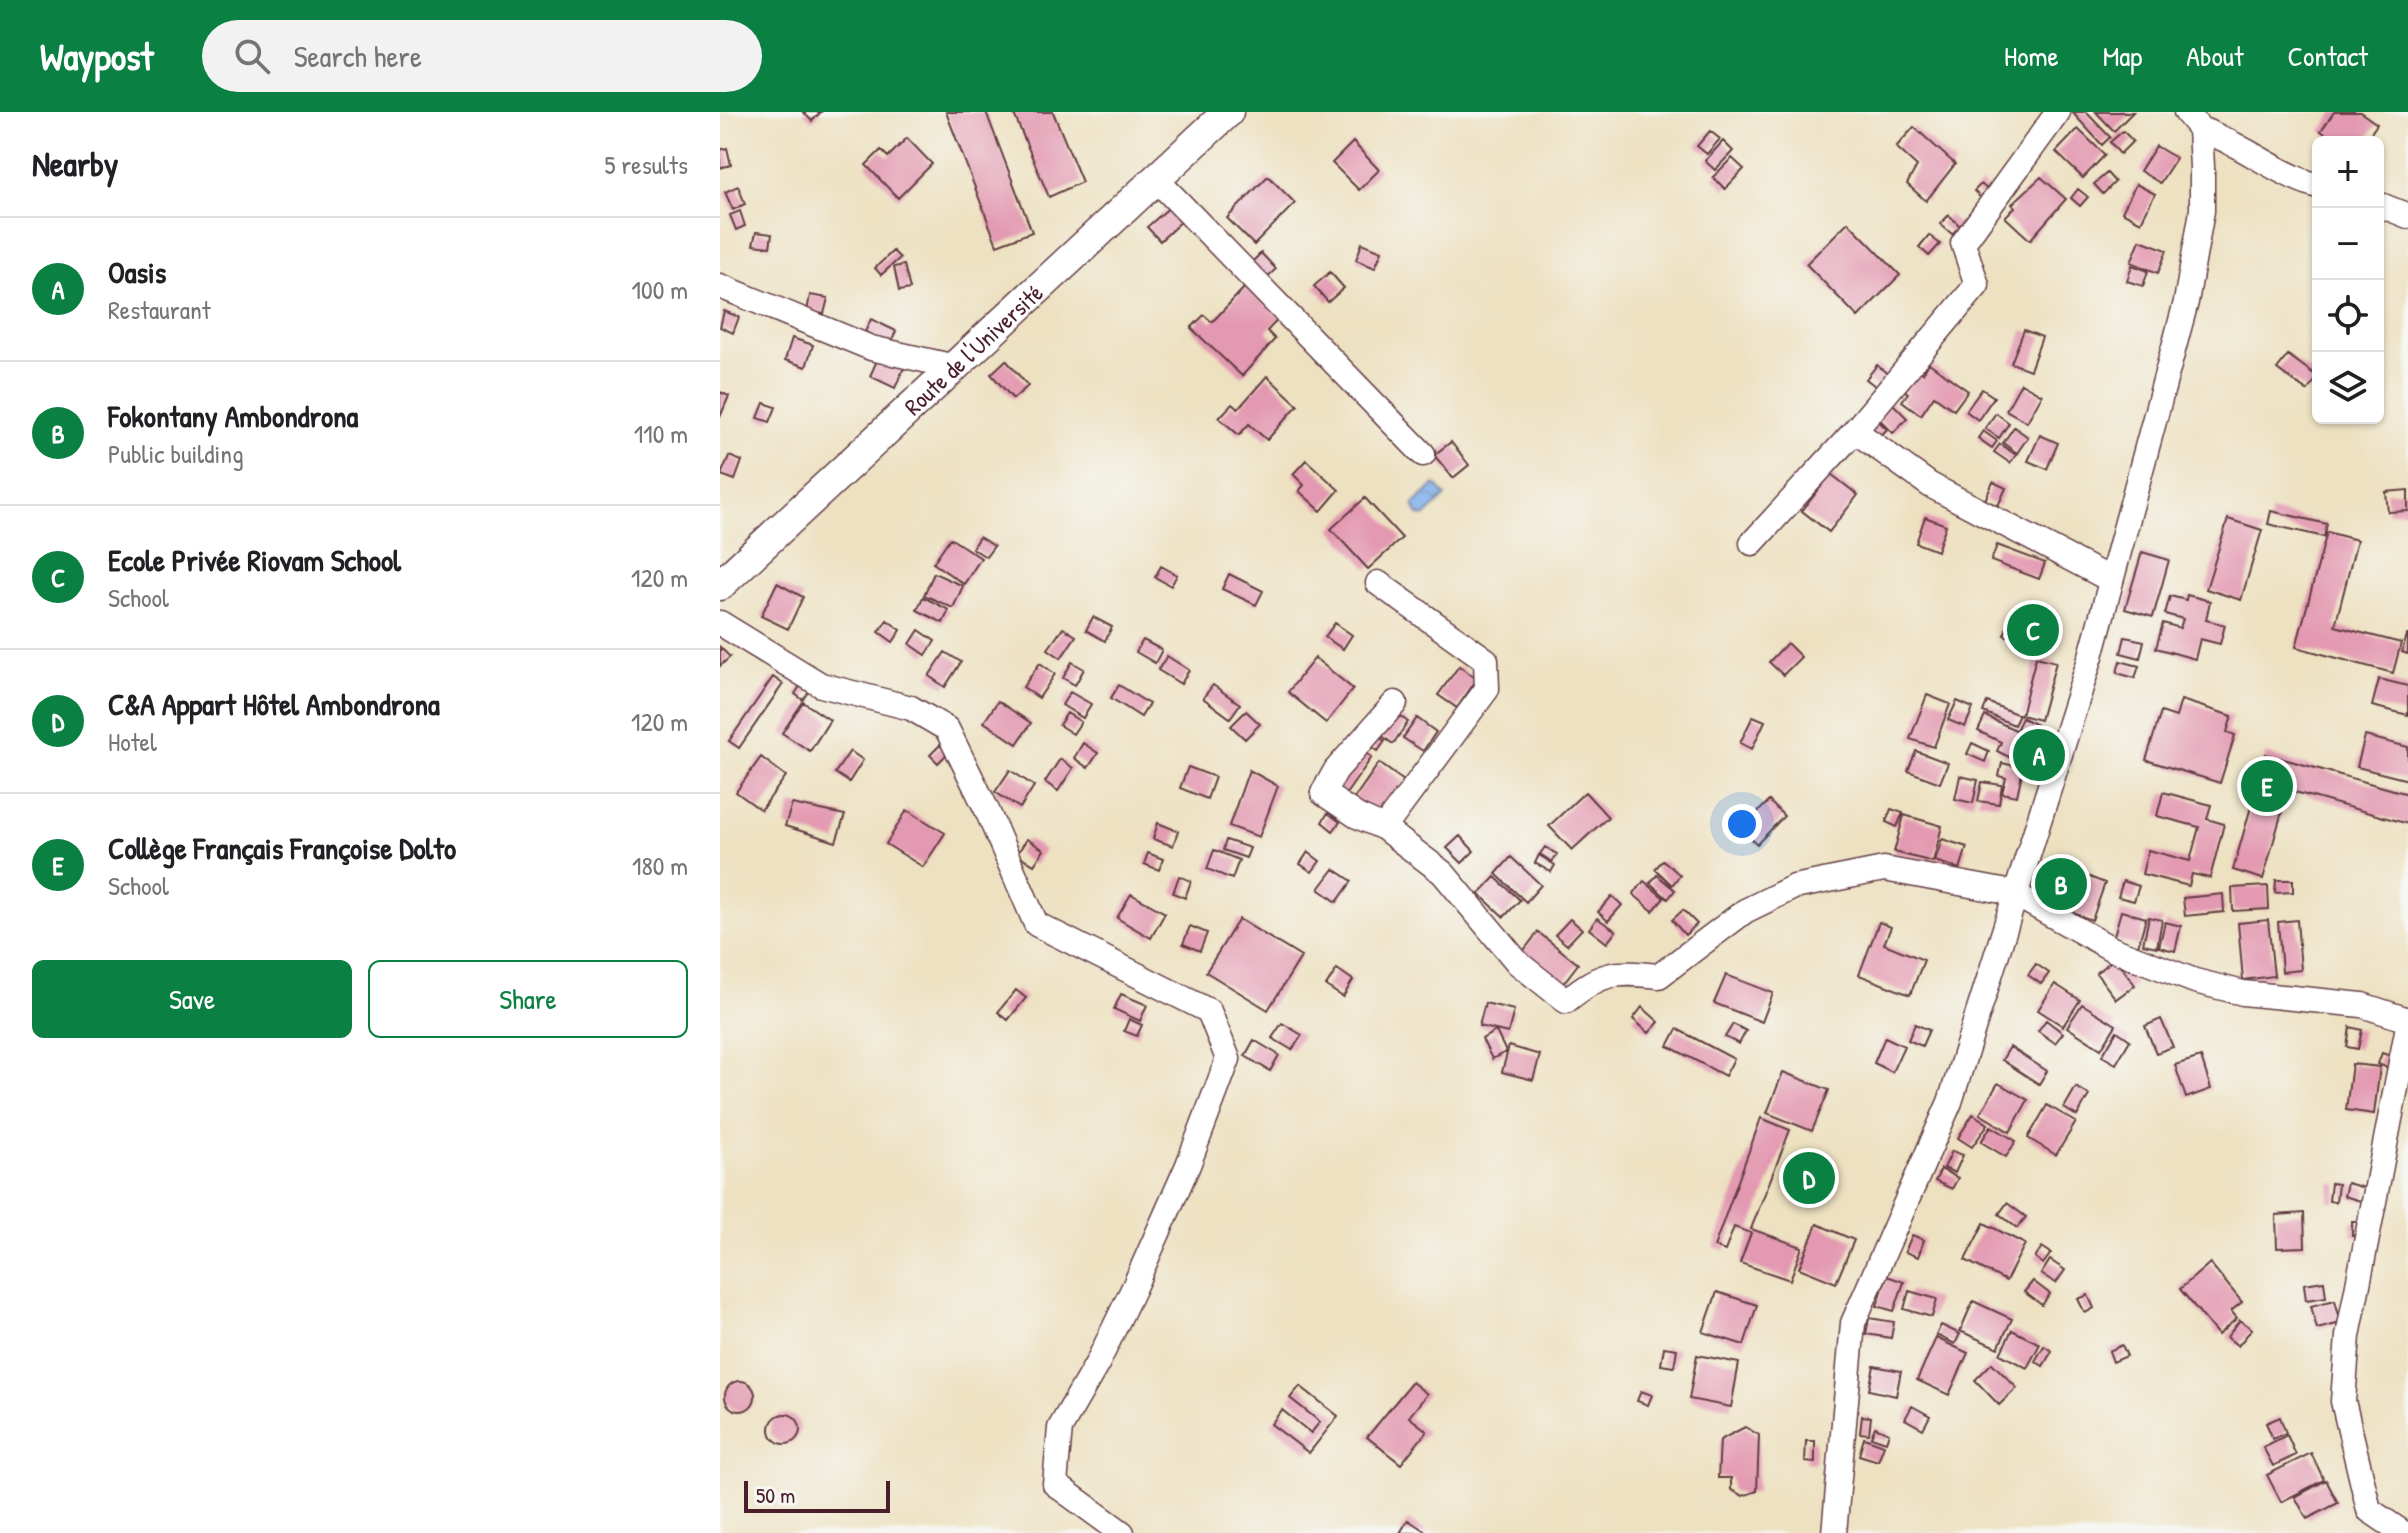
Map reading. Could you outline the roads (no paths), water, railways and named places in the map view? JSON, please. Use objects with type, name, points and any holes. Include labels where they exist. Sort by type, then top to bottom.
[{"type":"street","name":"Route de l'Université","points":[[720,585],[1228,112]]},
{"type":"street","points":[[1752,543],[1855,431],[1977,285],[1963,243],[2058,112]]},
{"type":"street","points":[[2193,120],[2312,184]]},
{"type":"street","points":[[1834,1533],[1853,1323],[1950,1102],[2013,893],[2091,656],[2186,302],[2202,211],[2193,120]]},
{"type":"street","points":[[1156,179],[1423,454]]},
{"type":"street","points":[[2384,206],[2408,216]]},
{"type":"street","points":[[720,286],[871,348],[955,367]]},
{"type":"street","points":[[1855,431],[1930,485],[2111,580]]},
{"type":"street","points":[[1378,583],[1486,660],[1487,689],[1384,828]]},
{"type":"street","points":[[720,623],[821,685],[911,708],[947,729],[986,808],[1036,924],[1209,1011],[1228,1059],[1188,1165],[1134,1287],[1098,1362],[1060,1428],[1055,1484],[1122,1533]]},
{"type":"street","points":[[1395,703],[1336,770],[1323,793],[1357,816],[1384,828],[1443,873],[1518,963],[1566,1001],[1594,978],[1619,972],[1659,976],[1745,911],[1794,887],[1884,869],[2013,893],[2112,949],[2195,981],[2243,993],[2362,1005],[2408,1020]]},
{"type":"street","points":[[2403,1533],[2369,1510],[2343,1401],[2348,1336],[2408,1026]]},
{"type":"water","points":[[1435,484],[1446,496],[1424,517],[1418,515],[1413,505]]},
{"type":"place","name":"Ecole Privée Riovam School","points":[[2033,630]]},
{"type":"place","name":"Oasis","points":[[2039,755]]},
{"type":"place","name":"Collège Français Françoise Dolto","points":[[2267,786]]},
{"type":"place","name":"Fokontany Ambondrona","points":[[2061,884]]},
{"type":"place","name":"C&A Appart Hôtel Ambondrona","points":[[1809,1178]]}]
